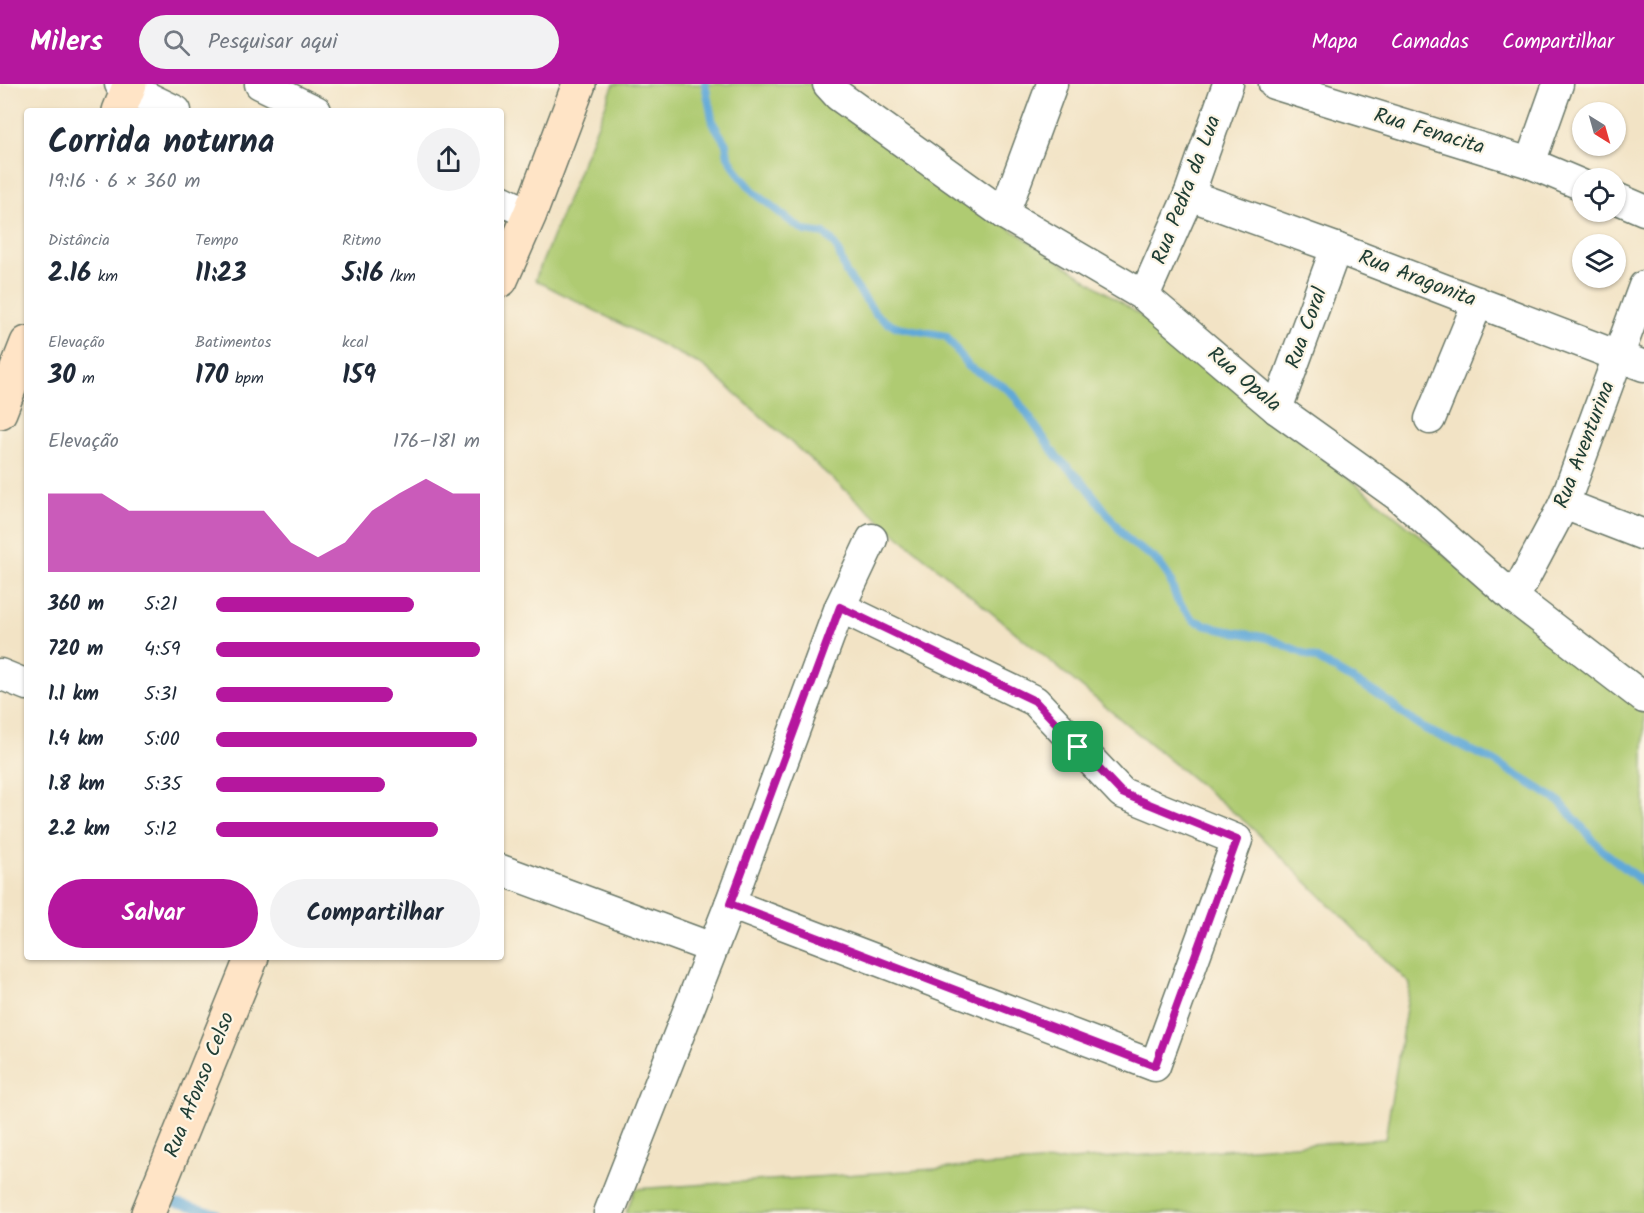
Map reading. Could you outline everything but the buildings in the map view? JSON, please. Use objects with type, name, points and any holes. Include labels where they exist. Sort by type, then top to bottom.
[{"type":"street","points":[[260,84],[310,108]]},
{"type":"street","points":[[504,269],[530,214],[579,84]]},
{"type":"street","points":[[1004,213],[1052,84]]},
{"type":"street","name":"Rua Pedra da Lua","points":[[1144,296],[1189,195],[1228,84]]},
{"type":"street","name":"Rua Fenacita","points":[[1274,84],[1530,163],[1572,181]]},
{"type":"street","points":[[1530,163],[1558,84]]},
{"type":"street","name":"Rua Opala","points":[[837,88],[1004,213],[1144,296],[1277,409],[1397,495],[1514,598],[1644,699]]},
{"type":"street","points":[[124,92],[168,108]]},
{"type":"street","name":"Rua Aragonita","points":[[1189,195],[1631,360]]},
{"type":"street","points":[[504,201],[530,214]]},
{"type":"street","points":[[1626,202],[1644,210]]},
{"type":"street","name":"Rua Coral","points":[[1277,409],[1336,248]]},
{"type":"street","name":"Rua Aventurina","points":[[1514,598],[1564,504],[1631,360],[1644,286]]},
{"type":"street","points":[[1430,419],[1478,302]]},
{"type":"street","points":[[0,412],[24,352]]},
{"type":"street","points":[[1564,504],[1644,535]]},
{"type":"street","points":[[609,1213],[730,904],[840,607],[872,539]]},
{"type":"street","points":[[730,904],[1155,1066],[1237,840],[1122,793],[1035,701],[840,607]]},
{"type":"street","points":[[0,674],[24,684]]},
{"type":"street","points":[[504,871],[712,948]]},
{"type":"street","name":"Rua Afonso Celso","points":[[148,1213],[251,960]]},
{"type":"green space","points":[[614,84],[815,84],[999,221],[1137,313],[1271,415],[1512,610],[1644,706],[1644,1213],[626,1213],[635,1189],[1385,1139],[1410,984],[1250,826],[884,524],[705,367],[535,280]]},
{"type":"waterway","points":[[705,84],[713,123],[726,144],[728,156],[755,193],[805,231],[825,234],[838,250],[846,273],[876,314],[886,322],[898,327],[946,336],[969,367],[1013,394],[1057,457],[1084,483],[1123,534],[1131,543],[1153,557],[1162,567],[1169,577],[1177,600],[1193,620],[1218,629],[1268,638],[1317,659],[1384,698],[1425,729],[1494,761],[1560,802],[1602,850],[1644,883]]},
{"type":"waterway","points":[[176,1203],[216,1213]]},
{"type":"route","points":[[840,607],[1035,701],[1078,747],[1122,793],[1237,840],[1155,1066],[730,904],[840,607]]}]
